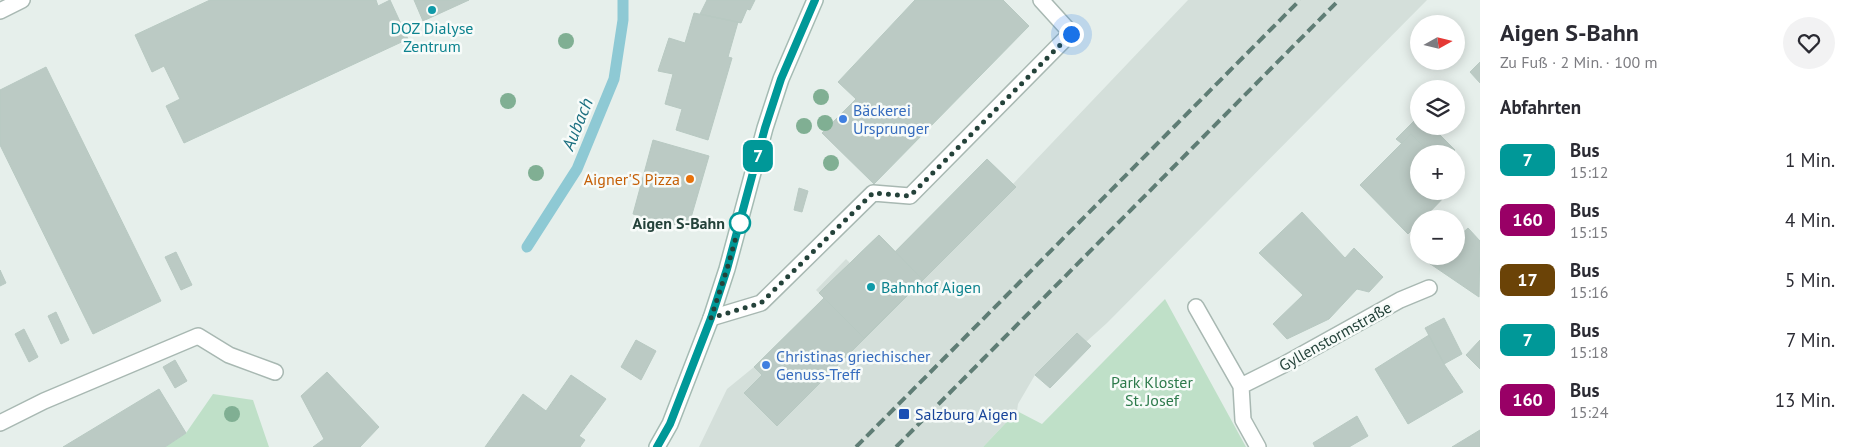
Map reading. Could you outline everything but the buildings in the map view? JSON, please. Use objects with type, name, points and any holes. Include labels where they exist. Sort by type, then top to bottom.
[{"type":"main road","points":[[0,11],[22,0]]},
{"type":"main road","points":[[657,447],[670,424],[711,318],[727,269],[778,87],[814,0]]},
{"type":"main road","points":[[711,318],[761,303],[873,193],[910,196],[1071,34],[1041,0]]},
{"type":"main road","name":"Gyllenstormstraße","points":[[1242,386],[1400,300],[1429,288]]},
{"type":"main road","points":[[1196,306],[1242,386],[1243,420],[1258,447]]},
{"type":"main road","points":[[0,423],[44,401],[198,336],[229,355],[275,372]]},
{"type":"shaded area","points":[[1188,0],[1427,0],[1410,15],[1410,17],[1107,323],[1086,342],[1077,334],[1035,375],[1018,404],[1017,411],[983,447],[699,447],[727,389],[754,367],[824,298],[816,290],[846,259],[850,263],[852,262],[879,235],[895,251],[987,159],[1013,184]]},
{"type":"green space","name":"Park Kloster St. Josef","points":[[1165,299],[1246,447],[983,447],[1017,411],[1042,424]]},
{"type":"green space","points":[[213,394],[253,400],[269,447],[165,447],[186,433]]},
{"type":"waterway","name":"Aubach","points":[[527,247],[577,169],[614,79],[623,20],[623,0]]},
{"type":"railway","points":[[856,447],[1300,0]]},
{"type":"railway","points":[[896,447],[1339,0]]},
{"type":"bus line","name":"7","points":[[657,447],[670,424],[711,318],[727,269],[765,128],[781,79],[803,24],[815,0]]},
{"type":"place","name":"DOZ Dialyse Zentrum","points":[[432,10]]},
{"type":"place","name":"Bäckerei Ursprunger","points":[[843,119]]},
{"type":"place","name":"Aigner'S Pizza","points":[[690,179]]},
{"type":"place","name":"Aigen S-Bahn","points":[[740,223]]},
{"type":"place","name":"Bahnhof Aigen","points":[[871,287]]},
{"type":"place","name":"Christinas griechischer Genuss-Treff","points":[[766,365]]},
{"type":"place","name":"Salzburg Aigen","points":[[904,414]]},
{"type":"route","points":[[740,223],[711,318],[761,303],[873,193],[910,196],[1071,34]]}]
